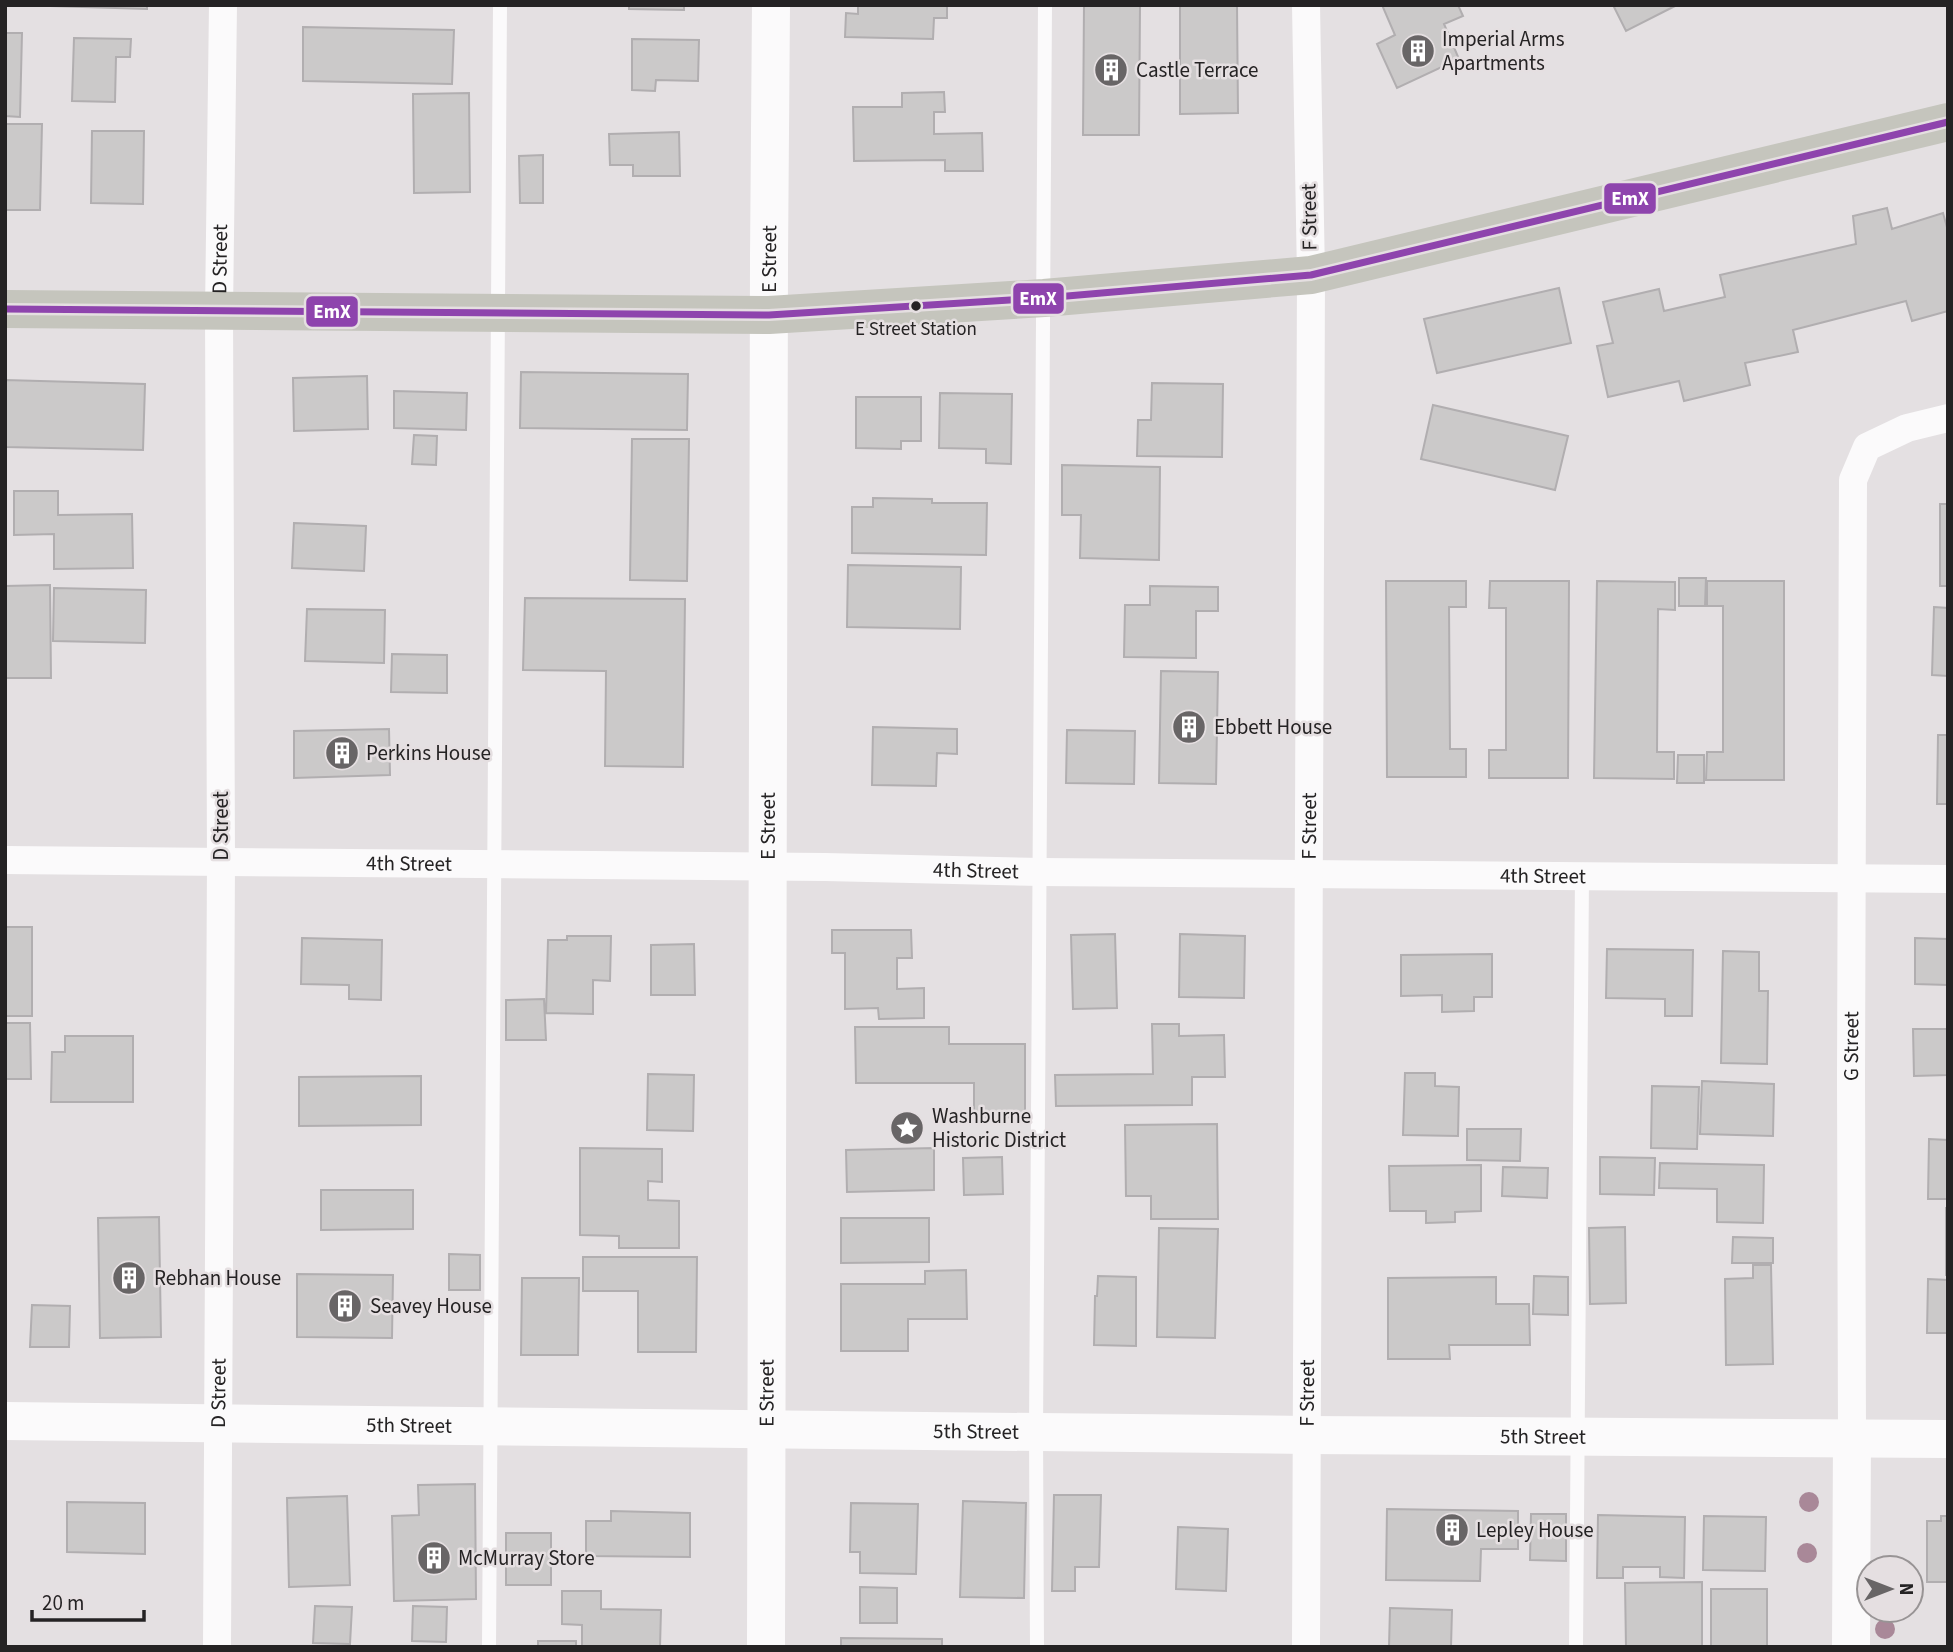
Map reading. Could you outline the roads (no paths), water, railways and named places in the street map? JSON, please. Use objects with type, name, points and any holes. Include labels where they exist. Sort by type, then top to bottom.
[{"type":"main road","points":[[5,309],[769,316],[1044,298],[1311,275],[1948,122]]},
{"type":"street","name":"D Street","points":[[217,1647],[216,1424],[221,862],[219,312],[223,5]]},
{"type":"street","name":"E Street","points":[[766,1647],[771,5]]},
{"type":"street","name":"F Street","points":[[1306,5],[1311,275],[1306,1647]]},
{"type":"street","name":"G Street","points":[[1852,1647],[1853,480],[1867,447],[1907,428],[1948,418]]},
{"type":"street","name":"4th Street","points":[[5,860],[1041,872],[1948,878]]},
{"type":"street","name":"5th Street","points":[[5,1421],[1948,1439]]},
{"type":"lane","points":[[489,1647],[500,5]]},
{"type":"lane","points":[[1037,1647],[1045,5]]},
{"type":"lane","points":[[1576,1647],[1582,876]]},
{"type":"place","name":"Imperial Arms Apartments","points":[[1418,51]]},
{"type":"place","name":"Castle Terrace","points":[[1111,70]]},
{"type":"place","name":"E Street Station","points":[[916,306]]},
{"type":"place","name":"Ebbett House","points":[[1189,727]]},
{"type":"place","name":"Perkins House","points":[[342,753]]},
{"type":"place","name":"Washburne Historic District","points":[[907,1128]]},
{"type":"place","name":"Rebhan House","points":[[129,1278]]},
{"type":"place","name":"Seavey House","points":[[345,1306]]},
{"type":"place","name":"Lepley House","points":[[1452,1530]]},
{"type":"place","name":"McMurray Store","points":[[434,1558]]}]
